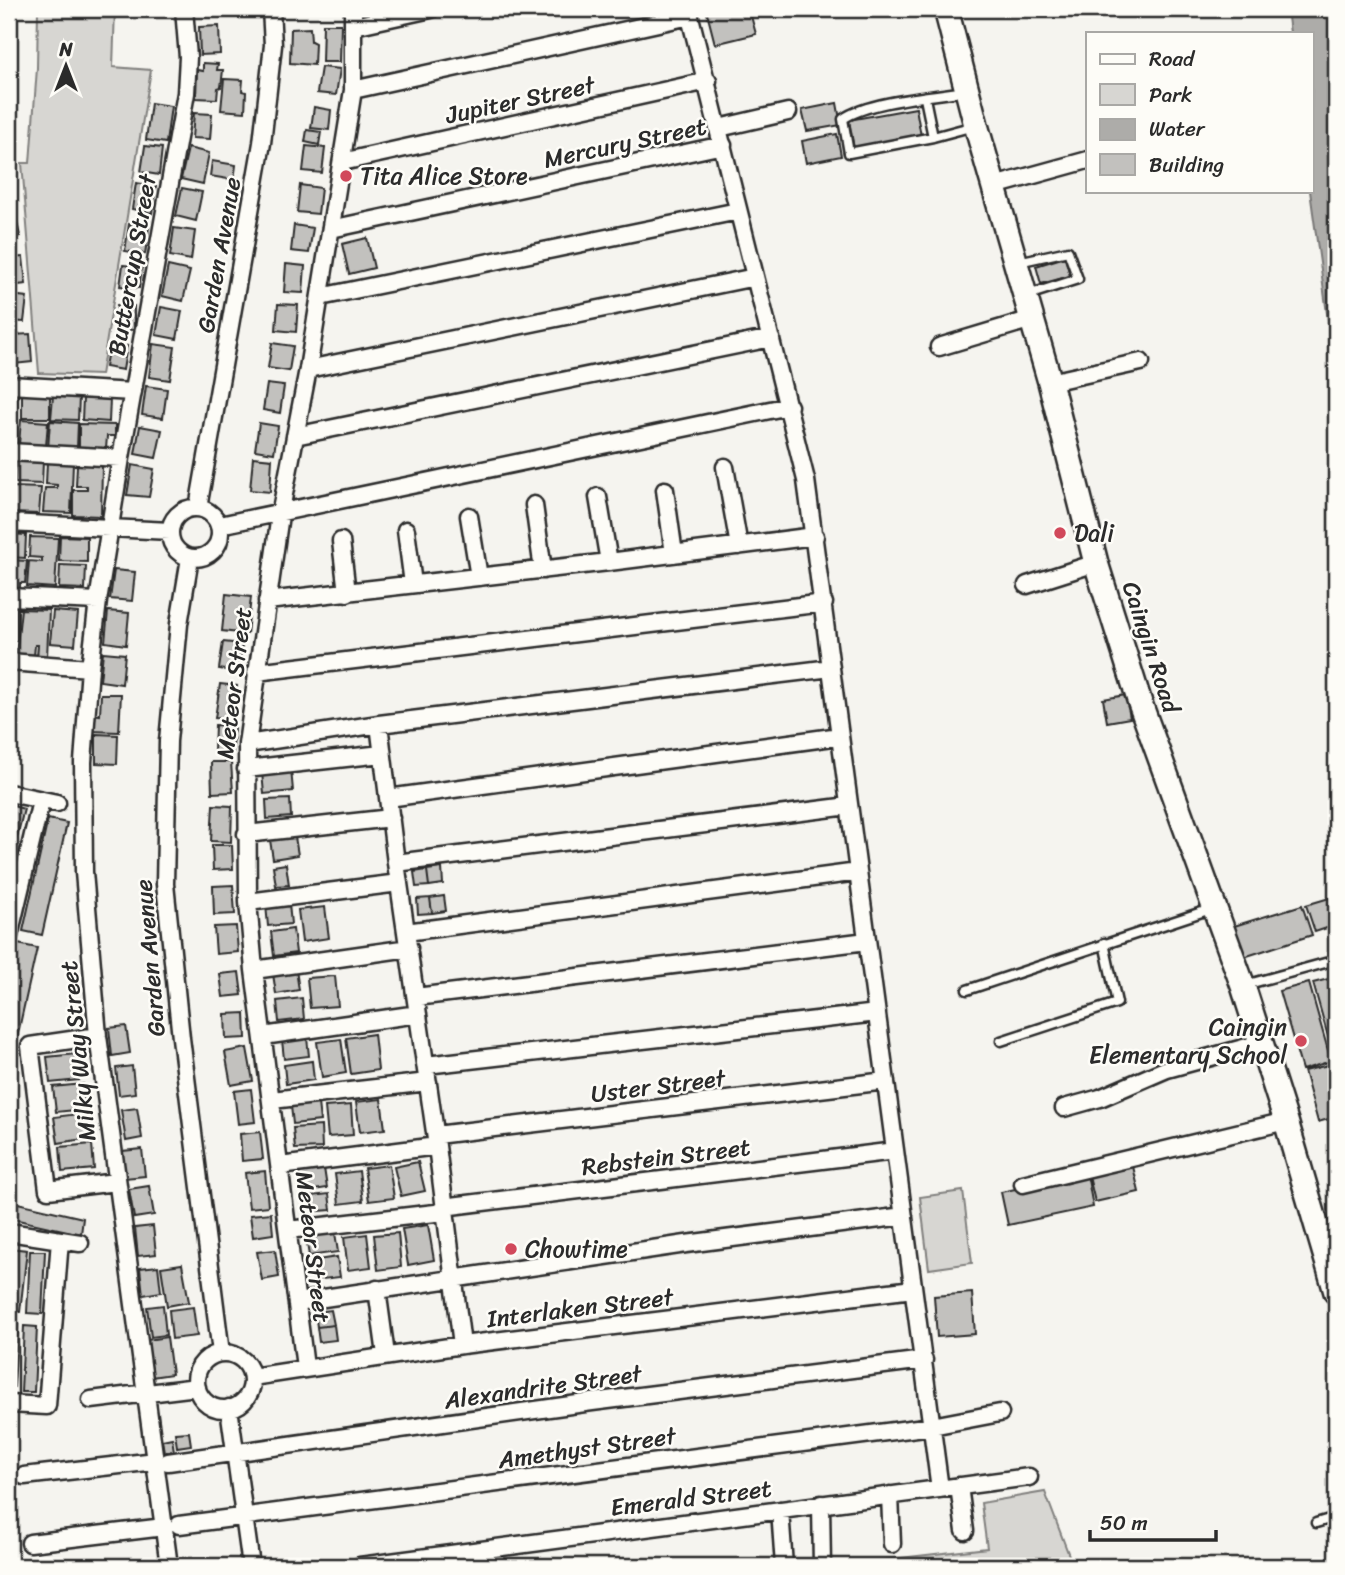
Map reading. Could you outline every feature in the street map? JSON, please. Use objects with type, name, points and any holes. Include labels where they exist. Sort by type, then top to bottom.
[{"type":"street","name":"Buttercup Street","points":[[110,529],[186,93],[188,57],[184,9]]},
{"type":"street","name":"Garden Avenue","points":[[198,508],[262,143],[273,45],[271,9]]},
{"type":"street","name":"Meteor Street","points":[[305,1367],[254,970],[248,902],[246,769],[256,672],[280,514],[320,297],[353,90],[354,9]]},
{"type":"street","points":[[354,26],[431,9]]},
{"type":"street","name":"Caingin Road","points":[[946,9],[993,186],[1050,382],[1096,564],[1140,703],[1262,1043],[1336,1292]]},
{"type":"street","points":[[353,90],[689,12],[806,480],[940,1489]]},
{"type":"street","name":"Jupiter Street","points":[[342,162],[708,81]]},
{"type":"street","points":[[719,128],[788,112]]},
{"type":"street","name":"Mercury Street","points":[[331,229],[723,145]]},
{"type":"street","points":[[993,186],[1086,161]]},
{"type":"street","points":[[320,297],[738,211]]},
{"type":"street","points":[[307,369],[755,277]]},
{"type":"street","points":[[939,347],[1032,319]]},
{"type":"street","points":[[295,436],[771,338]]},
{"type":"street","points":[[1050,382],[1141,362]]},
{"type":"street","points":[[9,385],[133,392]]},
{"type":"street","points":[[220,525],[789,406]]},
{"type":"street","points":[[9,452],[121,458]]},
{"type":"street","points":[[725,467],[739,546]]},
{"type":"street","points":[[665,490],[674,554]]},
{"type":"street","points":[[598,497],[609,562]]},
{"type":"street","points":[[534,505],[543,570]]},
{"type":"street","points":[[190,508],[211,513],[220,525],[217,546],[210,554],[201,558],[190,558],[179,552],[172,543],[170,531],[176,516],[190,508]]},
{"type":"street","points":[[469,516],[479,577]]},
{"type":"street","points":[[9,523],[170,531]]},
{"type":"street","name":"Milky Way Street","points":[[110,529],[90,668],[83,762],[84,872],[98,1036],[116,1182],[145,1392],[162,1462],[171,1526],[169,1566]]},
{"type":"street","points":[[406,530],[413,584]]},
{"type":"street","points":[[267,601],[815,536]]},
{"type":"street","points":[[341,541],[347,593]]},
{"type":"street","name":"Garden Avenue","points":[[190,558],[179,624],[168,741],[165,884],[176,998],[221,1353]]},
{"type":"street","points":[[1027,585],[1096,564]]},
{"type":"street","points":[[9,597],[98,601]]},
{"type":"street","points":[[256,672],[824,603]]},
{"type":"street","points":[[9,662],[90,668]]},
{"type":"street","points":[[247,744],[379,724],[831,668]]},
{"type":"street","points":[[379,724],[396,863],[437,1141],[462,1345]]},
{"type":"street","points":[[388,798],[840,736]]},
{"type":"street","points":[[246,769],[382,754]]},
{"type":"street","points":[[9,793],[49,802],[9,936]]},
{"type":"street","points":[[396,863],[849,806]]},
{"type":"street","points":[[246,834],[391,818]]},
{"type":"street","points":[[406,932],[858,872]]},
{"type":"street","points":[[248,902],[399,883]]},
{"type":"street","points":[[416,997],[867,941]]},
{"type":"street","points":[[254,970],[409,948]]},
{"type":"street","points":[[272,1100],[427,1074],[877,1013]]},
{"type":"street","points":[[263,1036],[418,1014]]},
{"type":"street","points":[[98,1036],[30,1046],[48,1190],[116,1182]]},
{"type":"street","points":[[1064,1108],[1100,1098],[1167,1069],[1262,1043]]},
{"type":"street","name":"Uster Street","points":[[280,1166],[437,1141],[886,1082]]},
{"type":"street","points":[[1023,1184],[1286,1121]]},
{"type":"street","name":"Rebstein Street","points":[[288,1230],[895,1151]]},
{"type":"street","points":[[297,1302],[904,1216]]},
{"type":"street","points":[[9,1232],[80,1243]]},
{"type":"street","points":[[9,1405],[47,1406],[60,1240]]},
{"type":"street","points":[[377,1289],[386,1355]]},
{"type":"street","name":"Interlaken Street","points":[[252,1377],[386,1355],[913,1289]]},
{"type":"street","points":[[221,1353],[232,1353],[241,1358],[252,1377],[252,1385],[244,1401],[229,1408],[208,1404],[197,1387],[198,1369],[204,1361],[221,1353]]},
{"type":"street","name":"Alexandrite Street","points":[[24,1476],[235,1453],[592,1402],[924,1360]]},
{"type":"street","points":[[91,1400],[197,1387]]},
{"type":"street","points":[[229,1408],[251,1566]]},
{"type":"street","name":"Amethyst Street","points":[[30,1543],[244,1518],[932,1426],[1000,1413]]},
{"type":"street","name":"Emerald Street","points":[[360,1566],[1029,1477]]},
{"type":"street","points":[[959,1486],[965,1531]]},
{"type":"street","points":[[890,1495],[892,1544]]},
{"type":"street","points":[[821,1504],[822,1566]]},
{"type":"street","points":[[780,1510],[784,1566]]},
{"type":"lane","points":[[967,91],[854,111],[843,119],[849,153],[933,137],[976,125]]},
{"type":"lane","points":[[925,98],[933,137]]},
{"type":"lane","points":[[1016,262],[1068,251],[1078,279],[1026,296]]},
{"type":"lane","points":[[967,990],[1214,908]]},
{"type":"lane","points":[[1000,1041],[1118,1003],[1104,943]]},
{"type":"lane","points":[[1243,986],[1336,960]]},
{"type":"lane","points":[[1316,1522],[1336,1517]]},
{"type":"green space","points":[[38,9],[115,9],[113,67],[151,70],[101,375],[39,373],[22,163],[30,163]]},
{"type":"green space","points":[[963,1191],[972,1263],[929,1269],[920,1197]]},
{"type":"green space","points":[[1045,1492],[1073,1566],[867,1566],[883,1560],[987,1548],[981,1503]]},
{"type":"water","points":[[1287,9],[1336,9],[1336,378],[1310,192],[1314,192],[1314,32],[1290,32]]},
{"type":"building","points":[[706,9],[749,9],[756,34],[715,44]]},
{"type":"building","points":[[323,24],[341,24],[340,62],[322,62]]},
{"type":"building","points":[[219,26],[220,54],[200,55],[199,27]]},
{"type":"building","points":[[310,28],[311,41],[315,43],[314,65],[290,63],[291,29]]},
{"type":"building","points":[[203,63],[218,64],[217,70],[223,70],[217,99],[196,98],[197,70],[203,71]]},
{"type":"building","points":[[321,67],[340,69],[336,95],[317,93]]},
{"type":"building","points":[[224,79],[243,80],[242,91],[246,92],[245,112],[221,110]]},
{"type":"building","points":[[151,103],[171,106],[166,143],[146,140]]},
{"type":"building","points":[[837,103],[841,125],[807,131],[802,110]]},
{"type":"building","points":[[314,107],[331,110],[329,130],[311,128]]},
{"type":"building","points":[[916,108],[921,136],[854,149],[849,120]]},
{"type":"building","points":[[194,113],[212,114],[210,139],[192,138]]},
{"type":"building","points":[[307,130],[321,132],[319,145],[305,142]]},
{"type":"building","points":[[837,134],[841,156],[806,163],[802,141]]},
{"type":"building","points":[[145,146],[162,148],[159,175],[141,172]]},
{"type":"building","points":[[306,146],[325,148],[322,173],[303,171]]},
{"type":"building","points":[[188,148],[209,153],[203,184],[181,179]]},
{"type":"building","points":[[212,161],[236,165],[234,180],[210,176]]},
{"type":"building","points":[[136,183],[156,186],[152,213],[132,209]]},
{"type":"building","points":[[300,185],[321,188],[318,214],[297,212]]},
{"type":"building","points":[[182,188],[202,192],[196,221],[176,216]]},
{"type":"building","points":[[14,208],[20,236],[9,238],[9,209]]},
{"type":"building","points":[[129,224],[149,227],[145,254],[125,251]]},
{"type":"building","points":[[294,225],[313,228],[309,253],[291,251]]},
{"type":"building","points":[[174,228],[195,231],[191,260],[170,256]]},
{"type":"building","points":[[367,238],[374,268],[349,274],[342,244]]},
{"type":"building","points":[[23,257],[26,284],[9,286],[9,258]]},
{"type":"building","points":[[1065,257],[1070,276],[1041,284],[1036,266]]},
{"type":"building","points":[[286,264],[305,266],[303,293],[284,292]]},
{"type":"building","points":[[123,265],[142,267],[139,288],[120,286]]},
{"type":"building","points":[[168,266],[190,271],[183,301],[162,296]]},
{"type":"building","points":[[10,295],[27,297],[24,322],[9,321]]},
{"type":"building","points":[[278,304],[298,305],[296,332],[276,330]]},
{"type":"building","points":[[117,305],[134,306],[134,330],[116,329]]},
{"type":"building","points":[[161,307],[182,311],[177,339],[156,335]]},
{"type":"building","points":[[30,334],[32,362],[14,364],[12,335]]},
{"type":"building","points":[[272,343],[293,346],[289,371],[268,368]]},
{"type":"building","points":[[109,344],[127,346],[123,370],[105,367]]},
{"type":"building","points":[[153,344],[175,347],[170,380],[149,377]]},
{"type":"building","points":[[267,384],[284,386],[280,413],[263,410]]},
{"type":"building","points":[[146,386],[167,389],[163,418],[142,415]]},
{"type":"building","points":[[9,393],[17,394],[17,416],[9,416]]},
{"type":"building","points":[[22,394],[50,394],[50,418],[22,418]]},
{"type":"building","points":[[53,396],[79,397],[78,420],[51,419]]},
{"type":"building","points":[[83,398],[110,399],[109,422],[82,420]]},
{"type":"building","points":[[9,420],[17,420],[17,444],[9,444]]},
{"type":"building","points":[[21,420],[48,422],[46,446],[39,445],[39,449],[30,449],[30,445],[19,444]]},
{"type":"building","points":[[50,421],[78,423],[77,448],[48,449]]},
{"type":"building","points":[[259,423],[278,426],[274,453],[255,450]]},
{"type":"building","points":[[79,424],[115,425],[115,436],[107,436],[106,449],[102,448],[102,452],[79,448]]},
{"type":"building","points":[[140,426],[162,430],[156,458],[135,454]]},
{"type":"building","points":[[253,457],[272,459],[270,492],[250,490]]},
{"type":"building","points":[[16,460],[43,461],[42,484],[15,483]]},
{"type":"building","points":[[47,462],[73,463],[71,513],[43,512],[45,488],[57,488],[57,485],[46,484]]},
{"type":"building","points":[[77,465],[102,465],[101,516],[73,515],[73,490],[87,490],[87,486],[76,486]]},
{"type":"building","points":[[132,465],[154,469],[149,497],[127,495]]},
{"type":"building","points":[[13,487],[41,488],[39,514],[12,513]]},
{"type":"building","points":[[9,534],[26,535],[25,558],[9,557]]},
{"type":"building","points":[[60,536],[87,537],[87,562],[59,561]]},
{"type":"building","points":[[30,537],[58,538],[55,588],[27,586],[29,561],[42,562],[42,558],[29,557]]},
{"type":"building","points":[[9,560],[27,561],[25,583],[20,583],[20,588],[9,587]]},
{"type":"building","points":[[60,565],[86,566],[85,589],[59,588]]},
{"type":"building","points":[[114,570],[135,572],[132,601],[110,599]]},
{"type":"building","points":[[226,594],[251,597],[247,634],[222,631]]},
{"type":"building","points":[[10,602],[20,602],[20,609],[17,609],[17,641],[9,643]]},
{"type":"building","points":[[21,609],[49,610],[47,658],[37,657],[38,645],[35,645],[34,656],[16,654]]},
{"type":"building","points":[[53,611],[78,613],[75,645],[50,643]]},
{"type":"building","points":[[108,611],[129,613],[126,645],[105,642]]},
{"type":"building","points":[[223,642],[242,644],[239,672],[219,669]]},
{"type":"building","points":[[103,652],[125,654],[122,684],[100,681]]},
{"type":"building","points":[[220,684],[237,686],[233,720],[215,718]]},
{"type":"building","points":[[101,694],[121,694],[119,732],[91,731],[92,714],[100,715]]},
{"type":"building","points":[[1126,695],[1130,718],[1107,722],[1103,699]]},
{"type":"building","points":[[215,725],[234,726],[233,752],[214,751]]},
{"type":"building","points":[[96,734],[118,735],[117,764],[96,763]]},
{"type":"building","points":[[211,762],[231,762],[233,792],[212,793]]},
{"type":"building","points":[[291,769],[293,791],[264,794],[262,772]]},
{"type":"building","points":[[290,799],[291,817],[267,819],[266,800]]},
{"type":"building","points":[[9,805],[24,809],[9,869]]},
{"type":"building","points":[[213,805],[232,806],[231,842],[211,841]]},
{"type":"building","points":[[48,819],[67,823],[42,935],[23,931]]},
{"type":"building","points":[[295,837],[298,855],[273,859],[270,840]]},
{"type":"building","points":[[212,845],[232,845],[233,869],[213,870]]},
{"type":"building","points":[[286,864],[289,885],[276,886],[273,866]]},
{"type":"building","points":[[442,868],[443,884],[429,886],[427,870]]},
{"type":"building","points":[[427,870],[429,886],[416,887],[414,872]]},
{"type":"building","points":[[233,885],[235,914],[214,915],[213,886]]},
{"type":"building","points":[[444,896],[446,911],[432,913],[430,898]]},
{"type":"building","points":[[1336,896],[1336,925],[1315,932],[1306,905]]},
{"type":"building","points":[[430,898],[432,913],[418,914],[417,899]]},
{"type":"building","points":[[289,904],[291,924],[268,926],[266,905]]},
{"type":"building","points":[[1302,905],[1312,935],[1241,958],[1231,927]]},
{"type":"building","points":[[325,907],[329,938],[302,942],[298,910]]},
{"type":"building","points":[[236,926],[238,952],[216,954],[214,927]]},
{"type":"building","points":[[293,929],[296,953],[274,956],[271,932]]},
{"type":"building","points":[[18,944],[37,948],[15,1047],[9,1046],[9,988]]},
{"type":"building","points":[[296,970],[299,990],[276,994],[273,974]]},
{"type":"building","points":[[239,972],[242,995],[223,997],[220,974]]},
{"type":"building","points":[[335,976],[338,1006],[310,1008],[307,978]]},
{"type":"building","points":[[1336,977],[1336,1038],[1329,1040],[1313,983]]},
{"type":"building","points":[[1309,983],[1331,1061],[1302,1070],[1279,991]]},
{"type":"building","points":[[302,998],[304,1019],[279,1022],[277,1001]]},
{"type":"building","points":[[245,1013],[246,1038],[226,1039],[225,1014]]},
{"type":"building","points":[[126,1026],[130,1053],[112,1056],[109,1028]]},
{"type":"building","points":[[374,1034],[378,1070],[351,1074],[346,1038]]},
{"type":"building","points":[[307,1038],[309,1056],[284,1059],[282,1040]]},
{"type":"building","points":[[341,1039],[346,1073],[322,1077],[317,1042]]},
{"type":"building","points":[[247,1048],[253,1081],[231,1085],[225,1052]]},
{"type":"building","points":[[76,1054],[79,1080],[50,1083],[47,1057]]},
{"type":"building","points":[[312,1061],[314,1080],[286,1084],[284,1065]]},
{"type":"building","points":[[1332,1064],[1336,1081],[1336,1117],[1318,1122],[1304,1071]]},
{"type":"building","points":[[132,1066],[135,1093],[119,1095],[116,1068]]},
{"type":"building","points":[[83,1084],[85,1109],[56,1112],[53,1087]]},
{"type":"building","points":[[251,1089],[255,1122],[238,1124],[234,1091]]},
{"type":"building","points":[[381,1099],[385,1129],[360,1132],[356,1102]]},
{"type":"building","points":[[318,1103],[320,1121],[293,1124],[291,1106]]},
{"type":"building","points":[[351,1105],[353,1135],[328,1137],[325,1107]]},
{"type":"building","points":[[137,1108],[142,1138],[126,1141],[121,1110]]},
{"type":"building","points":[[86,1113],[90,1138],[58,1143],[54,1117]]},
{"type":"building","points":[[321,1126],[322,1148],[295,1149],[293,1128]]},
{"type":"building","points":[[260,1132],[263,1159],[242,1161],[240,1134]]},
{"type":"building","points":[[92,1144],[94,1169],[62,1172],[60,1147]]},
{"type":"building","points":[[142,1149],[145,1176],[125,1178],[122,1151]]},
{"type":"building","points":[[418,1162],[425,1191],[401,1196],[394,1167]]},
{"type":"building","points":[[1132,1162],[1139,1192],[1095,1202],[1088,1172]]},
{"type":"building","points":[[389,1165],[394,1198],[369,1201],[364,1168]]},
{"type":"building","points":[[324,1168],[327,1188],[302,1192],[299,1171]]},
{"type":"building","points":[[265,1171],[268,1206],[249,1208],[245,1173]]},
{"type":"building","points":[[359,1171],[363,1201],[339,1204],[335,1174]]},
{"type":"building","points":[[1087,1174],[1093,1207],[1008,1225],[1001,1192]]},
{"type":"building","points":[[149,1186],[154,1215],[134,1218],[129,1189]]},
{"type":"building","points":[[329,1194],[331,1210],[305,1212],[303,1197]]},
{"type":"building","points":[[9,1201],[83,1218],[81,1234],[9,1218]]},
{"type":"building","points":[[271,1213],[273,1234],[253,1237],[250,1215]]},
{"type":"building","points":[[428,1225],[434,1260],[408,1265],[402,1229]]},
{"type":"building","points":[[153,1226],[156,1254],[138,1256],[135,1228]]},
{"type":"building","points":[[335,1233],[338,1252],[309,1256],[306,1237]]},
{"type":"building","points":[[398,1233],[401,1267],[378,1270],[374,1235]]},
{"type":"building","points":[[367,1234],[371,1267],[348,1270],[344,1237]]},
{"type":"building","points":[[9,1248],[27,1250],[20,1312],[9,1311]]},
{"type":"building","points":[[275,1250],[279,1277],[262,1280],[257,1252]]},
{"type":"building","points":[[30,1251],[45,1251],[42,1314],[27,1313]]},
{"type":"building","points":[[337,1257],[340,1277],[314,1280],[311,1261]]},
{"type":"building","points":[[182,1264],[189,1302],[167,1306],[161,1267]]},
{"type":"building","points":[[158,1266],[161,1292],[143,1295],[140,1268]]},
{"type":"building","points":[[972,1293],[975,1334],[937,1337],[934,1296]]},
{"type":"building","points":[[163,1305],[166,1335],[151,1337],[147,1307]]},
{"type":"building","points":[[193,1307],[197,1336],[172,1339],[169,1310]]},
{"type":"building","points":[[331,1310],[334,1325],[317,1327],[315,1312]]},
{"type":"building","points":[[9,1323],[18,1323],[14,1387],[9,1387]]},
{"type":"building","points":[[334,1325],[336,1340],[319,1342],[317,1327]]},
{"type":"building","points":[[24,1326],[37,1327],[34,1392],[21,1392]]},
{"type":"building","points":[[167,1337],[172,1374],[151,1377],[147,1340]]},
{"type":"building","points":[[189,1432],[191,1445],[177,1447],[175,1433]]},
{"type":"building","points":[[172,1438],[174,1451],[164,1452],[162,1440]]},
{"type":"place","name":"Tita Alice Store","points":[[346,176]]},
{"type":"place","name":"Dali","points":[[1060,533]]},
{"type":"place","name":"Caingin Elementary School","points":[[1301,1041]]},
{"type":"place","name":"Chowtime","points":[[511,1249]]}]
